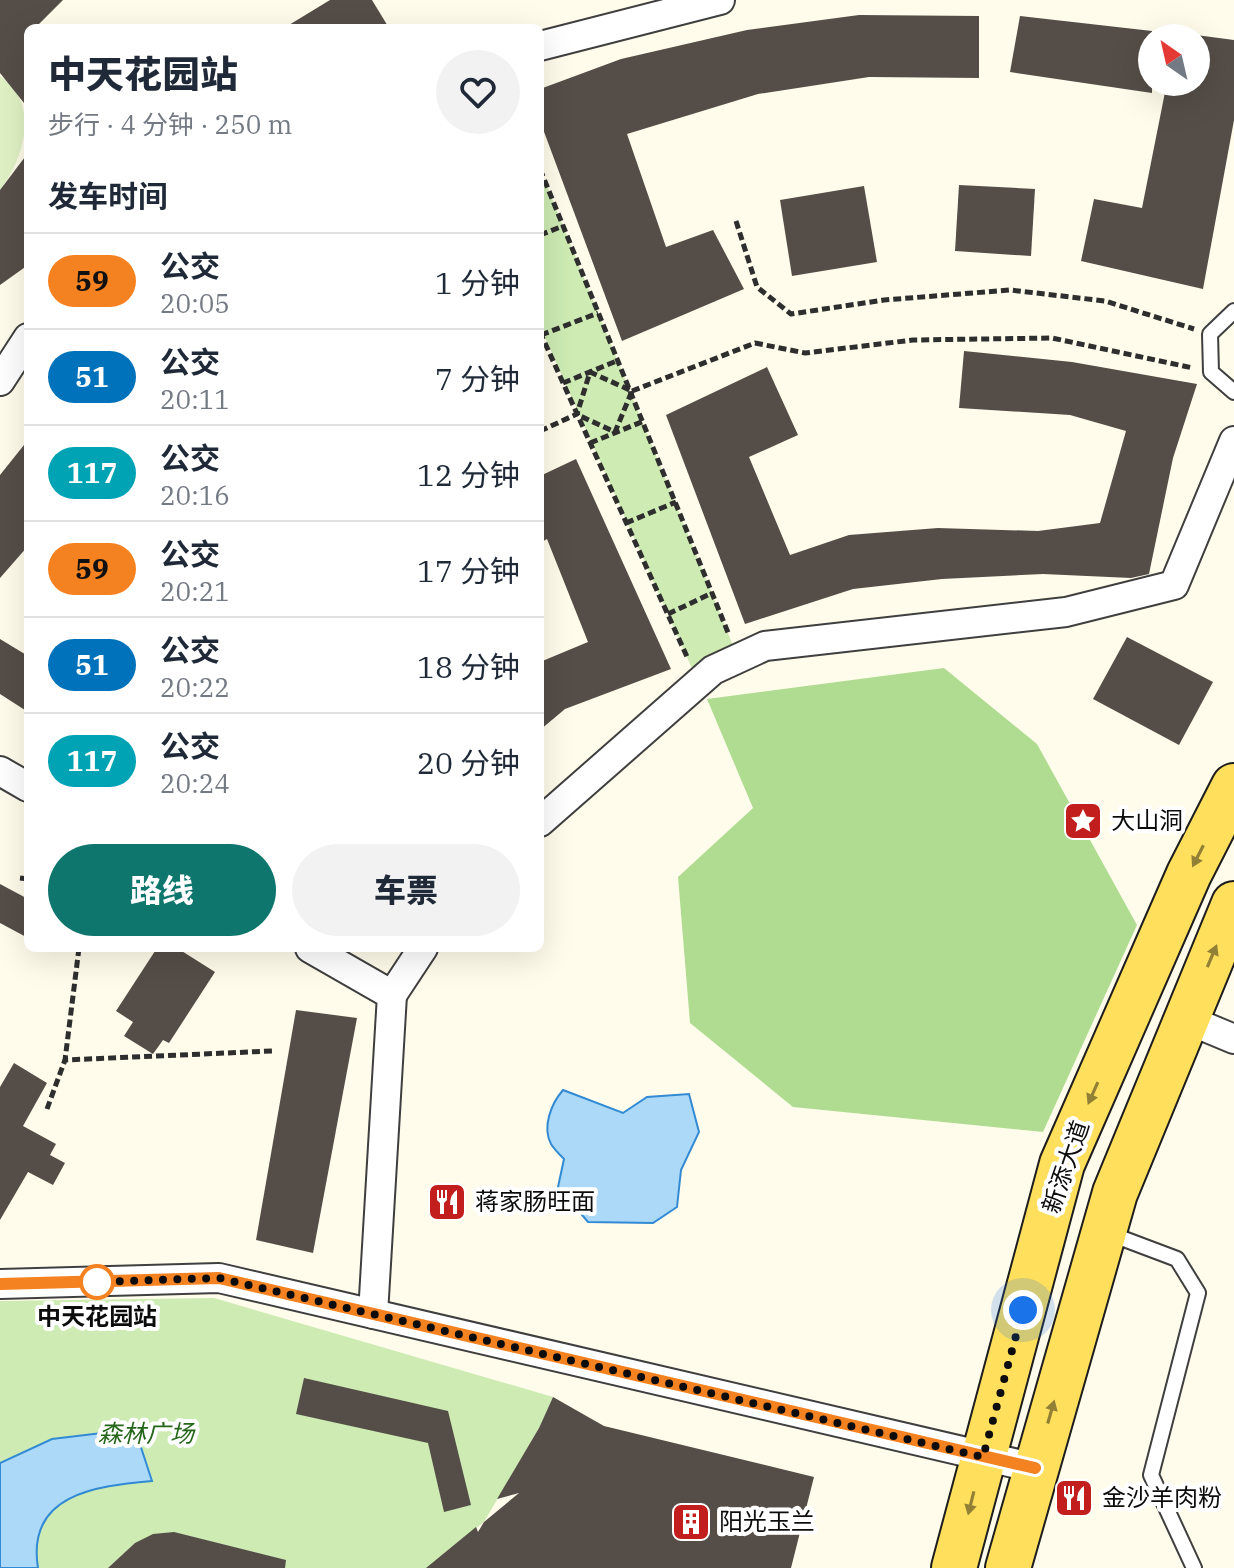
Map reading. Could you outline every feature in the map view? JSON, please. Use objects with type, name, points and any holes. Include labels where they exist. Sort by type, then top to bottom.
[{"type":"main road","name":"新添大道","points":[[954,1568],[1062,1164],[1189,874],[1234,786]]},
{"type":"main road","points":[[1008,1568],[1115,1193],[1234,904]]},
{"type":"street","points":[[544,45],[720,0]]},
{"type":"street","points":[[0,381],[24,344]]},
{"type":"street","points":[[544,818],[713,670],[765,646],[1066,612],[1174,585],[1234,441]]},
{"type":"street","points":[[0,771],[24,785]]},
{"type":"street","points":[[317,952],[392,995]]},
{"type":"street","points":[[373,1314],[392,995],[420,952]]},
{"type":"street","points":[[1186,1019],[1234,1039]]},
{"type":"street","points":[[0,1284],[219,1278],[1035,1468]]},
{"type":"lane","points":[[1234,311],[1210,334],[1211,372],[1234,392]]},
{"type":"lane","points":[[1104,1232],[1177,1259],[1198,1293],[1151,1475],[1194,1568]]},
{"type":"path","points":[[544,179],[738,658]]},
{"type":"path","points":[[736,221],[757,287],[791,314],[884,300],[1010,290],[1105,301],[1210,334]]},
{"type":"path","points":[[544,233],[563,226]]},
{"type":"path","points":[[544,333],[598,313]]},
{"type":"path","points":[[590,372],[632,391],[755,343],[805,353],[913,340],[1052,338],[1211,372]]},
{"type":"path","points":[[544,341],[698,682]]},
{"type":"path","points":[[563,383],[619,360]]},
{"type":"path","points":[[544,429],[577,414],[590,372]]},
{"type":"path","points":[[615,432],[632,391]]},
{"type":"path","points":[[577,414],[615,432]]},
{"type":"path","points":[[590,443],[644,421]]},
{"type":"path","points":[[626,523],[676,502]]},
{"type":"path","points":[[668,614],[712,593]]},
{"type":"path","points":[[20,878],[24,878]]},
{"type":"path","points":[[47,1109],[65,1060],[78,952]]},
{"type":"path","points":[[65,1060],[272,1051]]},
{"type":"green space","points":[[0,76],[21,101],[24,132],[16,163],[0,190]]},
{"type":"green space","points":[[544,179],[738,658],[698,682],[544,335]]},
{"type":"green space","points":[[944,668],[1037,744],[1137,925],[1043,1132],[793,1107],[690,1023],[678,877],[753,808],[707,699]]},
{"type":"green space","name":"森林广场","points":[[214,1298],[553,1397],[539,1428],[484,1522],[427,1568],[0,1568],[0,1301]]},
{"type":"water","points":[[563,1090],[623,1113],[647,1097],[689,1094],[699,1132],[681,1170],[677,1207],[653,1223],[588,1222],[558,1187],[564,1159],[548,1137],[549,1116]]},
{"type":"water","points":[[135,1429],[152,1481],[109,1486],[70,1499],[54,1509],[43,1524],[37,1543],[38,1568],[0,1568],[0,1463],[52,1439]]},
{"type":"building","points":[[0,0],[63,0],[39,24],[24,24],[24,103],[0,73]]},
{"type":"building","points":[[330,0],[372,0],[387,24],[291,24]]},
{"type":"building","points":[[859,15],[979,16],[979,78],[869,77],[758,94],[627,134],[666,247],[713,230],[744,289],[622,341],[544,132],[544,88],[621,59],[747,30]]},
{"type":"building","points":[[1020,16],[1138,29],[1138,91],[1010,72]]},
{"type":"building","points":[[1210,37],[1234,40],[1234,120],[1203,289],[1081,261],[1094,199],[1142,208],[1164,96],[1210,96]]},
{"type":"building","points":[[24,158],[24,268],[0,285],[0,190]]},
{"type":"building","points":[[959,185],[1035,189],[1031,256],[955,251]]},
{"type":"building","points":[[864,186],[877,262],[792,276],[780,200]]},
{"type":"building","points":[[964,351],[1072,362],[1197,384],[1173,458],[1149,574],[1131,578],[1043,574],[942,579],[853,589],[745,624],[666,415],[767,367],[798,435],[749,457],[790,555],[849,535],[938,528],[1038,531],[1100,523],[1126,431],[1070,415],[959,408]]},
{"type":"building","points":[[24,445],[24,551],[0,578],[0,475]]},
{"type":"building","points":[[576,459],[671,669],[565,709],[544,727],[544,660],[588,642],[547,539],[544,541],[544,474]]},
{"type":"building","points":[[1127,637],[1213,682],[1179,745],[1093,699]]},
{"type":"building","points":[[0,639],[24,654],[24,709],[0,694]]},
{"type":"building","points":[[0,884],[24,897],[24,936],[0,923]]},
{"type":"building","points":[[154,952],[183,952],[215,972],[169,1043],[163,1040],[153,1054],[124,1036],[133,1022],[116,1011]]},
{"type":"building","points":[[296,1010],[357,1018],[313,1253],[256,1240]]},
{"type":"building","points":[[14,1063],[47,1083],[23,1126],[56,1144],[50,1155],[65,1163],[53,1185],[28,1172],[0,1220],[0,1087]]},
{"type":"building","points":[[304,1378],[448,1411],[471,1505],[444,1512],[428,1443],[296,1414]]},
{"type":"building","name":"阳光玉兰","points":[[553,1397],[604,1426],[814,1477],[791,1568],[426,1568],[476,1527],[478,1532],[484,1522],[519,1493],[497,1499],[539,1428]]},
{"type":"building","points":[[174,1532],[286,1560],[285,1568],[108,1568],[135,1543],[153,1534]]},
{"type":"bus line","name":"59","points":[[0,1284],[219,1278],[1035,1468]]},
{"type":"place","name":"大山洞","points":[[1083,821]]},
{"type":"place","name":"蒋家肠旺面","points":[[447,1202]]},
{"type":"place","name":"中天花园站","points":[[97,1282]]},
{"type":"place","name":"金沙羊肉粉","points":[[1074,1498]]},
{"type":"place","name":"阳光玉兰","points":[[691,1522]]},
{"type":"route","points":[[97,1282],[94,1282],[219,1278],[983,1457],[1023,1310]]}]
